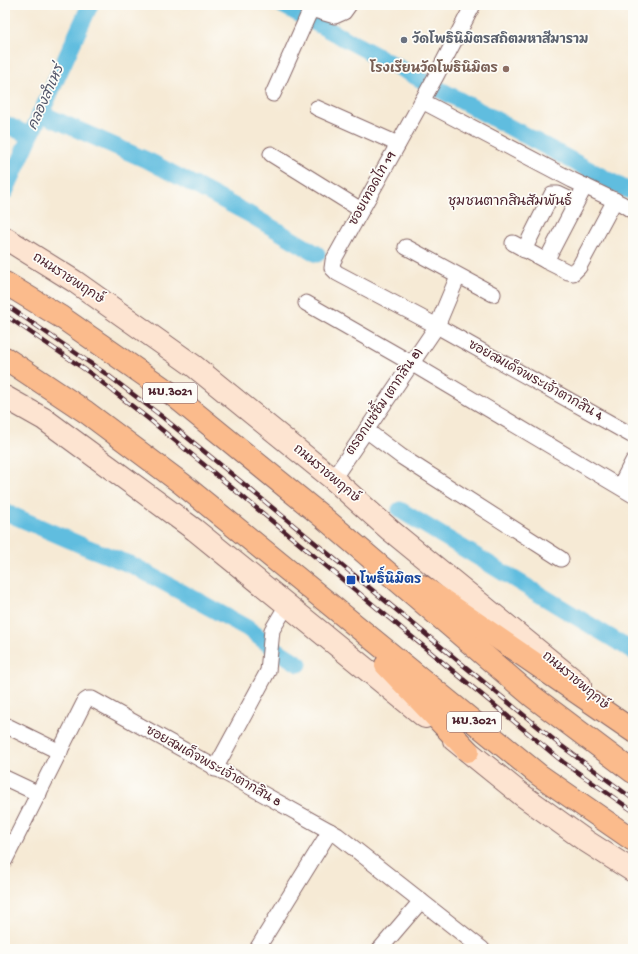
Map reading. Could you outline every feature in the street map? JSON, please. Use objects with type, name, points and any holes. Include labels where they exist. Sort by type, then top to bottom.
[{"type":"main road","name":"ถนนราชพฤกษ์","points":[[8,240],[74,281],[194,366],[333,478],[390,530],[562,669],[633,730]]},
{"type":"main road","name":"นบ.3021","points":[[5,283],[61,317],[173,395],[324,518],[532,696],[633,772]]},
{"type":"main road","name":"นบ.3021","points":[[5,358],[86,412],[168,473],[539,776],[633,840]]},
{"type":"main road","name":"นบ.3021","points":[[5,397],[44,419],[189,526],[522,795],[586,841],[633,871]]},
{"type":"main road","points":[[324,518],[633,730]]},
{"type":"main road","points":[[320,596],[468,751]]},
{"type":"street","points":[[273,94],[307,13],[335,16],[344,12],[349,5]]},
{"type":"street","name":"ซอยเทอดไท 19","points":[[437,326],[338,273],[332,268],[333,261],[436,76],[473,5]]},
{"type":"street","points":[[424,97],[633,211]]},
{"type":"street","points":[[317,108],[398,144]]},
{"type":"street","points":[[271,154],[361,210]]},
{"type":"street","points":[[546,261],[575,202],[585,186]]},
{"type":"street","points":[[575,202],[558,194],[552,194],[518,246],[568,272],[573,273],[579,267],[615,200]]},
{"type":"street","points":[[406,247],[494,294]]},
{"type":"street","name":"ตรอกแซ่ซิ้ม (ตากสิน 8)","points":[[333,478],[437,326],[458,276]]},
{"type":"street","points":[[306,303],[411,363],[633,495]]},
{"type":"street","name":"ซอยสมเด็จพระเจ้าตากสิน 4","points":[[437,326],[633,436]]},
{"type":"street","points":[[366,430],[402,457],[561,559]]},
{"type":"street","points":[[620,486],[633,461]]},
{"type":"street","points":[[216,769],[268,671],[272,630],[287,604]]},
{"type":"street","name":"ซอยสมเด็จพระเจ้าตากสิน 8","points":[[5,860],[85,701],[92,699],[337,835],[479,948]]},
{"type":"street","points":[[5,725],[60,752]]},
{"type":"street","points":[[5,778],[39,794]]},
{"type":"street","points":[[257,949],[330,831]]},
{"type":"street","points":[[380,949],[421,901]]},
{"type":"waterway","name":"คลองสำเหร่","points":[[5,192],[90,5]]},
{"type":"waterway","points":[[282,5],[627,190]]},
{"type":"waterway","points":[[40,113],[151,162],[249,214],[317,254]]},
{"type":"waterway","points":[[5,124],[30,136]]},
{"type":"waterway","points":[[400,510],[633,651]]},
{"type":"waterway","points":[[5,512],[134,566],[247,628],[275,649],[299,664]]},
{"type":"railway","points":[[5,304],[109,376],[160,415],[559,744],[633,799]]},
{"type":"railway","points":[[5,315],[90,373],[150,420],[563,762],[633,811]]},
{"type":"place","name":"วัดโพธินิมิตรสถิตมหาสีมาราม","points":[[404,40]]},
{"type":"place","name":"โรงเรียนวัดโพธินิมิตร","points":[[506,69]]},
{"type":"place","name":"โพธิ์นิมิตร","points":[[351,580]]},
{"type":"district","name":"ชุมชนตากสินสัมพันธ์","points":[[510,202]]}]
